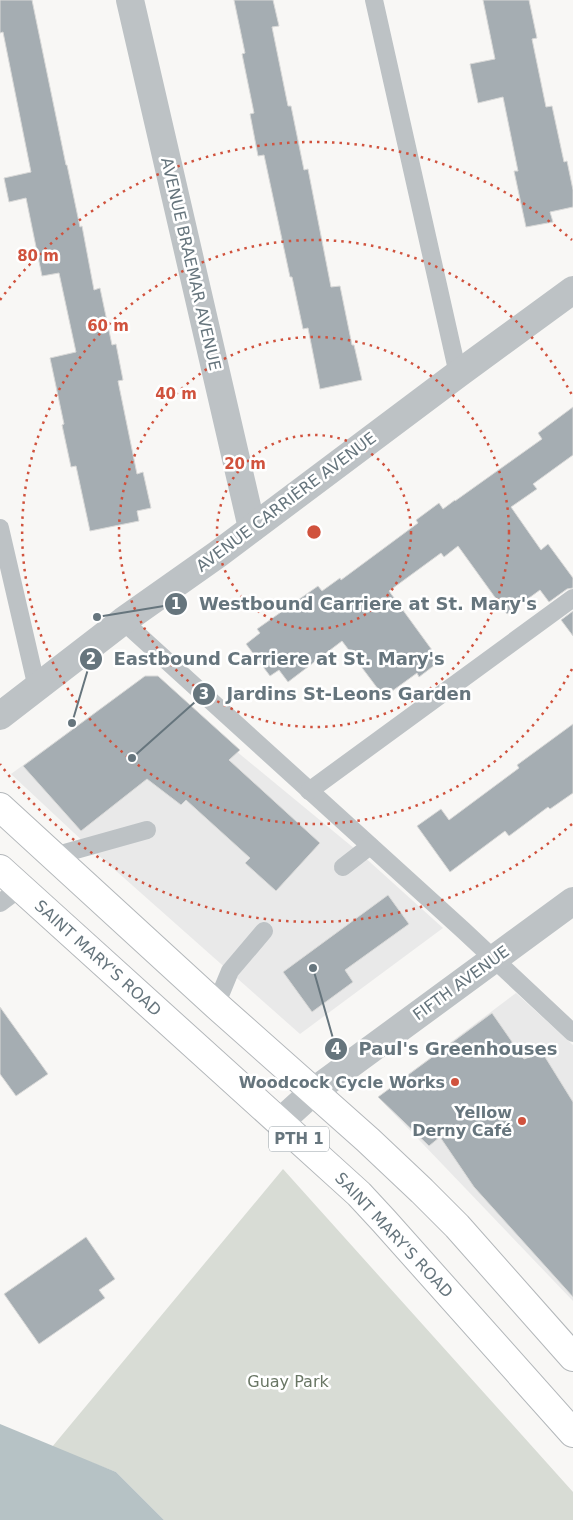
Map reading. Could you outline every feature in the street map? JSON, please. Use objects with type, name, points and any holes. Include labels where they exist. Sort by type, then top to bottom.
[{"type":"highway","name":"PTH 1","points":[[0,807],[216,1005],[368,1140],[457,1226],[573,1357]]},
{"type":"highway","name":"SAINT MARY'S ROAD","points":[[0,870],[10,896],[280,1122],[359,1194],[573,1433]]},
{"type":"street","name":"AVENUE BRAEMAR AVENUE","points":[[130,0],[252,528]]},
{"type":"street","name":"AVENUE CARRIÈRE AVENUE","points":[[0,716],[123,622],[573,290]]},
{"type":"street","name":"FIFTH AVENUE","points":[[280,1122],[314,1091],[573,901]]},
{"type":"lane","points":[[374,0],[458,374]]},
{"type":"lane","points":[[0,528],[37,688]]},
{"type":"lane","points":[[309,790],[573,598]]},
{"type":"lane","points":[[123,622],[573,1033]]},
{"type":"lane","points":[[54,856],[147,830]]},
{"type":"lane","points":[[343,867],[370,846]]},
{"type":"lane","points":[[216,1005],[230,971],[264,931]]},
{"type":"shaded area","points":[[145,676],[361,854],[443,928],[300,1034],[88,846],[11,774]]},
{"type":"shaded area","points":[[516,993],[573,1045],[573,1301],[378,1097]]},
{"type":"shaded area","points":[[0,1424],[116,1472],[164,1520],[0,1520]]},
{"type":"green space","name":"Guay Park","points":[[283,1169],[573,1492],[573,1520],[164,1520],[116,1472],[52,1447]]},
{"type":"building","points":[[0,0],[32,0],[66,165],[80,227],[82,226],[94,290],[100,288],[112,345],[116,344],[123,380],[118,381],[137,474],[143,472],[151,508],[137,511],[139,521],[90,531],[76,466],[71,467],[50,358],[76,352],[59,273],[42,276],[26,198],[9,202],[4,178],[31,172],[3,32],[0,33]]},
{"type":"building","points":[[234,0],[273,0],[279,26],[272,27],[288,106],[291,106],[304,170],[308,169],[331,287],[340,286],[352,345],[354,345],[362,380],[320,389],[308,328],[303,329],[292,277],[290,277],[264,155],[258,156],[250,114],[254,113],[242,54],[245,53]]},
{"type":"building","points":[[483,0],[529,0],[537,38],[532,39],[546,107],[552,106],[564,162],[567,161],[573,190],[573,207],[550,212],[553,222],[526,227],[514,171],[518,171],[503,97],[478,103],[470,64],[495,59]]},
{"type":"building","points":[[573,407],[573,455],[533,484],[537,489],[511,507],[541,550],[548,544],[573,578],[573,588],[567,589],[549,602],[540,590],[507,614],[458,546],[444,557],[441,553],[389,591],[440,661],[419,677],[417,673],[384,697],[342,641],[288,682],[279,670],[270,676],[246,644],[260,633],[257,629],[318,586],[322,591],[340,578],[341,580],[418,523],[416,520],[439,503],[443,509],[455,501],[542,439],[538,433]]},
{"type":"building","points":[[573,611],[573,636],[561,620]]},
{"type":"building","points":[[145,676],[158,676],[240,750],[229,760],[320,843],[276,891],[245,863],[250,858],[186,800],[181,805],[147,779],[81,831],[23,766]]},
{"type":"building","points":[[573,724],[573,793],[550,809],[548,807],[509,836],[505,831],[450,872],[417,826],[441,809],[449,820],[519,768],[517,765]]},
{"type":"building","points":[[388,895],[409,924],[345,970],[353,982],[312,1012],[283,972]]},
{"type":"building","points":[[0,1007],[48,1074],[16,1096],[0,1074]]},
{"type":"building","points":[[492,1013],[524,1059],[542,1052],[573,1102],[573,1297],[474,1187],[440,1137],[429,1146],[378,1097]]},
{"type":"building","points":[[86,1237],[115,1279],[99,1290],[105,1298],[39,1344],[4,1294]]},
{"type":"place","name":"Westbound Carriere at St. Mary's","points":[[97,617]]},
{"type":"place","name":"Eastbound Carriere at St. Mary's","points":[[72,723]]},
{"type":"place","name":"Jardins St-Leons Garden","points":[[132,758]]},
{"type":"place","name":"Paul's Greenhouses","points":[[313,968]]},
{"type":"place","name":"Woodcock Cycle Works","points":[[455,1082]]},
{"type":"place","name":"Yellow Derny Café","points":[[522,1121]]}]
